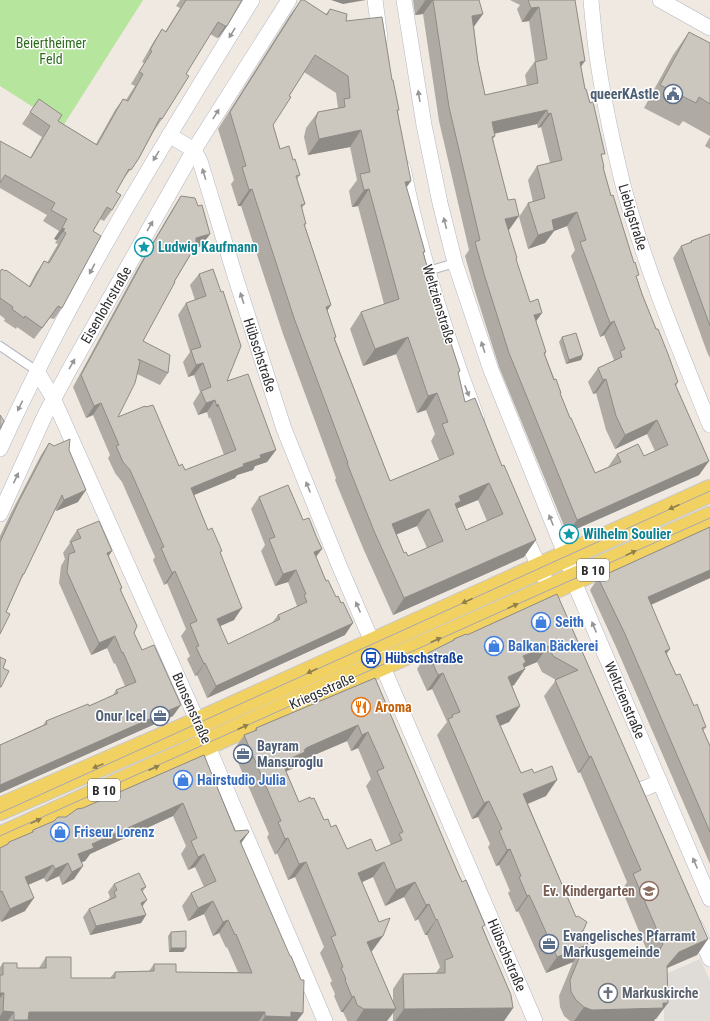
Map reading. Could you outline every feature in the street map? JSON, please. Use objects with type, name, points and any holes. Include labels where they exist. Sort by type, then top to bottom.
[{"type":"main road","name":"Kriegsstraße","points":[[0,809],[198,723],[710,491]]},
{"type":"main road","name":"Kriegsstraße","points":[[0,838],[382,664],[553,596],[573,579],[710,518]]},
{"type":"street","name":"Eisenlohrstraße","points":[[0,449],[37,371],[105,244],[168,135],[252,0]]},
{"type":"street","name":"Eisenlohrstraße","points":[[0,514],[53,398],[194,150],[289,0]]},
{"type":"street","points":[[375,0],[382,48]]},
{"type":"street","name":"Weltzienstraße","points":[[404,0],[424,125],[440,203],[455,263],[490,370],[566,556],[573,579],[710,898]]},
{"type":"street","name":"Liebigstraße","points":[[591,0],[599,69],[616,153],[630,209],[673,334],[710,425]]},
{"type":"street","points":[[660,0],[710,28]]},
{"type":"street","points":[[168,135],[194,150]]},
{"type":"street","name":"Hübschstraße","points":[[194,150],[200,161],[238,287],[284,428],[339,565],[535,1021]]},
{"type":"street","name":"Weltzienstraße","points":[[400,152],[412,211],[428,271],[462,379],[482,431]]},
{"type":"street","points":[[37,371],[53,398]]},
{"type":"street","name":"Bunsenstraße","points":[[53,398],[207,743],[325,1021]]},
{"type":"street","points":[[517,519],[553,596]]},
{"type":"street","points":[[632,777],[644,806]]},
{"type":"street","points":[[638,792],[660,782]]},
{"type":"street","points":[[691,916],[710,959]]},
{"type":"lane","points":[[428,271],[455,263]]},
{"type":"lane","points":[[0,346],[37,371]]},
{"type":"green space","name":"Beiertheimer Feld","points":[[0,0],[143,0],[63,126],[0,86]]},
{"type":"shaded area","points":[[700,959],[710,981],[710,1021],[664,1021],[664,980],[668,973]]},
{"type":"building","points":[[186,0],[242,0],[227,26],[218,22],[186,74],[189,76],[162,119],[160,118],[139,158],[131,170],[129,169],[116,192],[121,195],[112,210],[107,207],[93,231],[101,236],[62,308],[58,306],[42,328],[25,316],[24,318],[12,309],[13,307],[0,298],[0,271],[2,269],[5,271],[6,270],[30,287],[44,261],[49,263],[59,246],[66,233],[63,231],[65,229],[62,228],[67,219],[51,210],[55,203],[5,175],[0,183],[0,141],[31,158],[50,126],[30,112],[39,99],[62,115],[58,121],[97,145],[123,99],[128,101],[143,74],[139,72],[152,51],[150,50],[162,29],[166,32]]},
{"type":"building","points":[[301,0],[304,0],[327,15],[330,9],[347,14],[346,21],[382,17],[392,80],[399,110],[397,110],[411,181],[405,182],[425,252],[423,252],[435,295],[460,371],[458,372],[465,402],[475,398],[502,466],[504,465],[536,540],[404,598],[374,531],[347,463],[294,318],[252,189],[249,190],[242,167],[246,166],[230,112]],"holes":[[[315,55],[348,76],[350,98],[344,99],[345,107],[318,112],[315,121],[319,139],[361,130],[370,172],[360,174],[364,190],[369,189],[399,299],[361,312],[375,349],[408,337],[428,396],[437,393],[448,422],[442,424],[454,454],[390,481],[334,338],[336,337],[326,307],[331,305],[304,224],[306,224],[301,205],[305,204],[296,176],[300,175],[295,159],[293,160],[289,146],[280,149],[273,125],[291,97],[289,96]],[[489,483],[503,514],[466,530],[455,504],[461,501],[459,496]],[[429,509],[443,541],[408,556],[406,552],[404,553],[392,524]]]},
{"type":"building","points":[[433,0],[479,0],[483,14],[472,16],[478,62],[485,95],[538,83],[535,62],[547,59],[539,7],[531,8],[528,0],[575,0],[585,61],[580,62],[585,89],[590,103],[593,102],[605,154],[601,154],[603,167],[611,196],[613,195],[634,263],[635,262],[639,275],[636,276],[642,294],[656,329],[658,329],[678,382],[675,384],[709,461],[577,520],[509,353],[484,274],[475,242],[480,240],[449,107]],"holes":[[[547,110],[548,114],[551,113],[562,160],[537,166],[545,198],[528,203],[538,235],[554,230],[552,220],[577,212],[586,240],[580,242],[610,323],[614,321],[625,349],[620,351],[622,357],[598,368],[603,380],[606,379],[616,416],[625,435],[657,420],[668,445],[644,456],[638,444],[617,454],[621,462],[595,473],[570,418],[556,379],[554,380],[544,353],[546,352],[534,315],[542,313],[538,299],[530,302],[505,219],[519,216],[515,199],[508,200],[492,137],[495,136],[492,122]]]},
{"type":"building","points":[[689,32],[710,43],[710,104],[699,97],[696,103],[660,85]]},
{"type":"building","points":[[181,196],[195,198],[198,206],[202,205],[210,234],[196,238],[196,245],[174,282],[143,341],[170,355],[168,373],[138,359],[140,362],[135,383],[118,417],[145,406],[153,405],[179,466],[182,464],[185,470],[236,450],[218,404],[217,407],[215,400],[206,403],[201,391],[211,387],[203,363],[196,365],[191,350],[201,347],[186,303],[206,296],[199,274],[213,269],[221,292],[223,291],[241,346],[227,381],[248,374],[276,450],[260,455],[261,458],[243,464],[244,466],[191,488],[208,530],[212,528],[222,551],[220,552],[242,608],[217,619],[228,644],[280,619],[278,615],[307,602],[304,595],[306,594],[296,570],[283,574],[269,539],[275,537],[259,497],[288,485],[303,520],[309,518],[322,549],[314,552],[326,581],[328,580],[336,597],[338,596],[341,603],[343,602],[353,623],[216,686],[196,647],[199,646],[190,624],[197,621],[175,571],[172,573],[161,548],[164,547],[130,470],[123,462],[116,446],[119,445],[101,403],[94,406],[81,375],[145,257]]},
{"type":"building","points":[[710,234],[710,326],[681,246]]},
{"type":"building","points":[[576,333],[583,355],[569,360],[562,337]]},
{"type":"building","points":[[0,415],[4,421],[0,429]]},
{"type":"building","points":[[70,439],[69,450],[86,490],[64,500],[62,495],[6,612],[10,614],[0,634],[0,542],[49,443],[54,446]]},
{"type":"building","points":[[99,521],[112,551],[107,553],[122,588],[120,589],[137,626],[134,633],[142,650],[154,645],[181,705],[0,785],[0,745],[47,724],[46,721],[88,704],[89,706],[118,693],[116,690],[136,682],[115,636],[99,643],[67,572],[69,554],[75,552],[71,542],[81,538],[77,530]]},
{"type":"building","points":[[710,527],[710,570],[648,597],[670,649],[665,651],[676,675],[680,674],[694,706],[697,704],[706,727],[702,728],[710,746],[710,832],[625,634],[598,578]]},
{"type":"building","points":[[557,594],[708,939],[679,952],[667,966],[668,1003],[663,1003],[663,1008],[592,1010],[584,1007],[576,1000],[571,992],[570,980],[584,946],[557,957],[532,901],[529,895],[527,896],[510,849],[507,850],[499,831],[502,829],[489,801],[484,803],[448,719],[453,717],[452,715],[460,712],[443,673],[438,675],[428,653],[454,639],[466,634],[467,635]],"holes":[[[548,646],[553,656],[578,670],[555,680],[589,757],[591,756],[641,870],[633,874],[663,944],[655,958],[593,957],[582,931],[587,922],[578,916],[576,917],[523,794],[557,780],[552,766],[534,773],[532,769],[521,773],[496,716],[520,706],[508,677],[525,669],[523,664],[526,662],[523,656]]]},
{"type":"building","points":[[0,657],[6,660],[3,668],[9,671],[1,687],[0,687]]},
{"type":"building","points":[[375,678],[457,871],[462,882],[466,880],[485,925],[482,927],[511,995],[513,1008],[404,1009],[403,974],[445,973],[445,960],[453,957],[437,919],[436,920],[429,904],[426,905],[415,882],[396,890],[384,862],[358,873],[379,922],[390,918],[383,936],[367,942],[396,1009],[364,1009],[357,1005],[345,980],[346,979],[341,968],[343,967],[331,937],[336,935],[306,862],[299,864],[288,838],[285,839],[278,822],[281,821],[244,735],[257,730],[256,728]],"holes":[[[358,725],[362,735],[368,732],[384,768],[377,771],[403,832],[399,834],[402,840],[376,851],[371,839],[347,849],[336,825],[331,827],[328,819],[324,820],[314,798],[311,799],[310,797],[299,802],[282,762],[305,752],[304,750],[306,748]]]},
{"type":"building","points":[[204,755],[235,831],[248,830],[249,832],[240,841],[301,980],[304,980],[303,1013],[291,1012],[291,1017],[265,1016],[265,1012],[29,1012],[28,1020],[14,1020],[14,1012],[3,1011],[4,993],[0,993],[0,975],[3,975],[3,963],[17,963],[17,968],[46,968],[46,957],[71,957],[71,978],[115,978],[115,972],[154,971],[154,964],[176,964],[176,972],[252,973],[236,934],[235,935],[228,920],[223,922],[213,901],[198,908],[191,893],[216,881],[204,854],[198,857],[191,841],[197,838],[183,803],[92,844],[94,848],[78,854],[83,866],[72,872],[68,863],[55,869],[53,865],[25,877],[34,898],[10,909],[2,891],[0,892],[0,848],[9,842],[33,832],[33,830],[54,821],[58,817],[66,817],[77,809],[83,808]]},
{"type":"building","points":[[139,873],[146,887],[141,889],[147,900],[141,903],[146,915],[96,926],[89,909],[116,897],[114,892],[117,890],[114,884]]},
{"type":"building","points":[[186,931],[186,948],[171,948],[171,932]]},
{"type":"tram line","points":[[0,813],[710,491]]},
{"type":"tram line","points":[[0,836],[710,518]]},
{"type":"place","name":"queerKAstle","points":[[673,94]]},
{"type":"place","name":"Ludwig Kaufmann","points":[[144,247]]},
{"type":"place","name":"Wilhelm Soulier","points":[[569,534]]},
{"type":"place","name":"Seith","points":[[541,622]]},
{"type":"place","name":"Balkan Bäckerei","points":[[494,646]]},
{"type":"place","name":"Hübschstraße","points":[[371,658]]},
{"type":"place","name":"Aroma","points":[[361,707]]},
{"type":"place","name":"Onur Icel","points":[[160,716]]},
{"type":"place","name":"Bayram Mansuroglu","points":[[243,754]]},
{"type":"place","name":"Hairstudio Julia","points":[[183,780]]},
{"type":"place","name":"Friseur Lorenz","points":[[60,832]]},
{"type":"place","name":"Ev. Kindergarten","points":[[649,891]]},
{"type":"place","name":"Evangelisches Pfarramt Markusgemeinde","points":[[549,944]]},
{"type":"place","name":"Markuskirche","points":[[608,993]]}]
